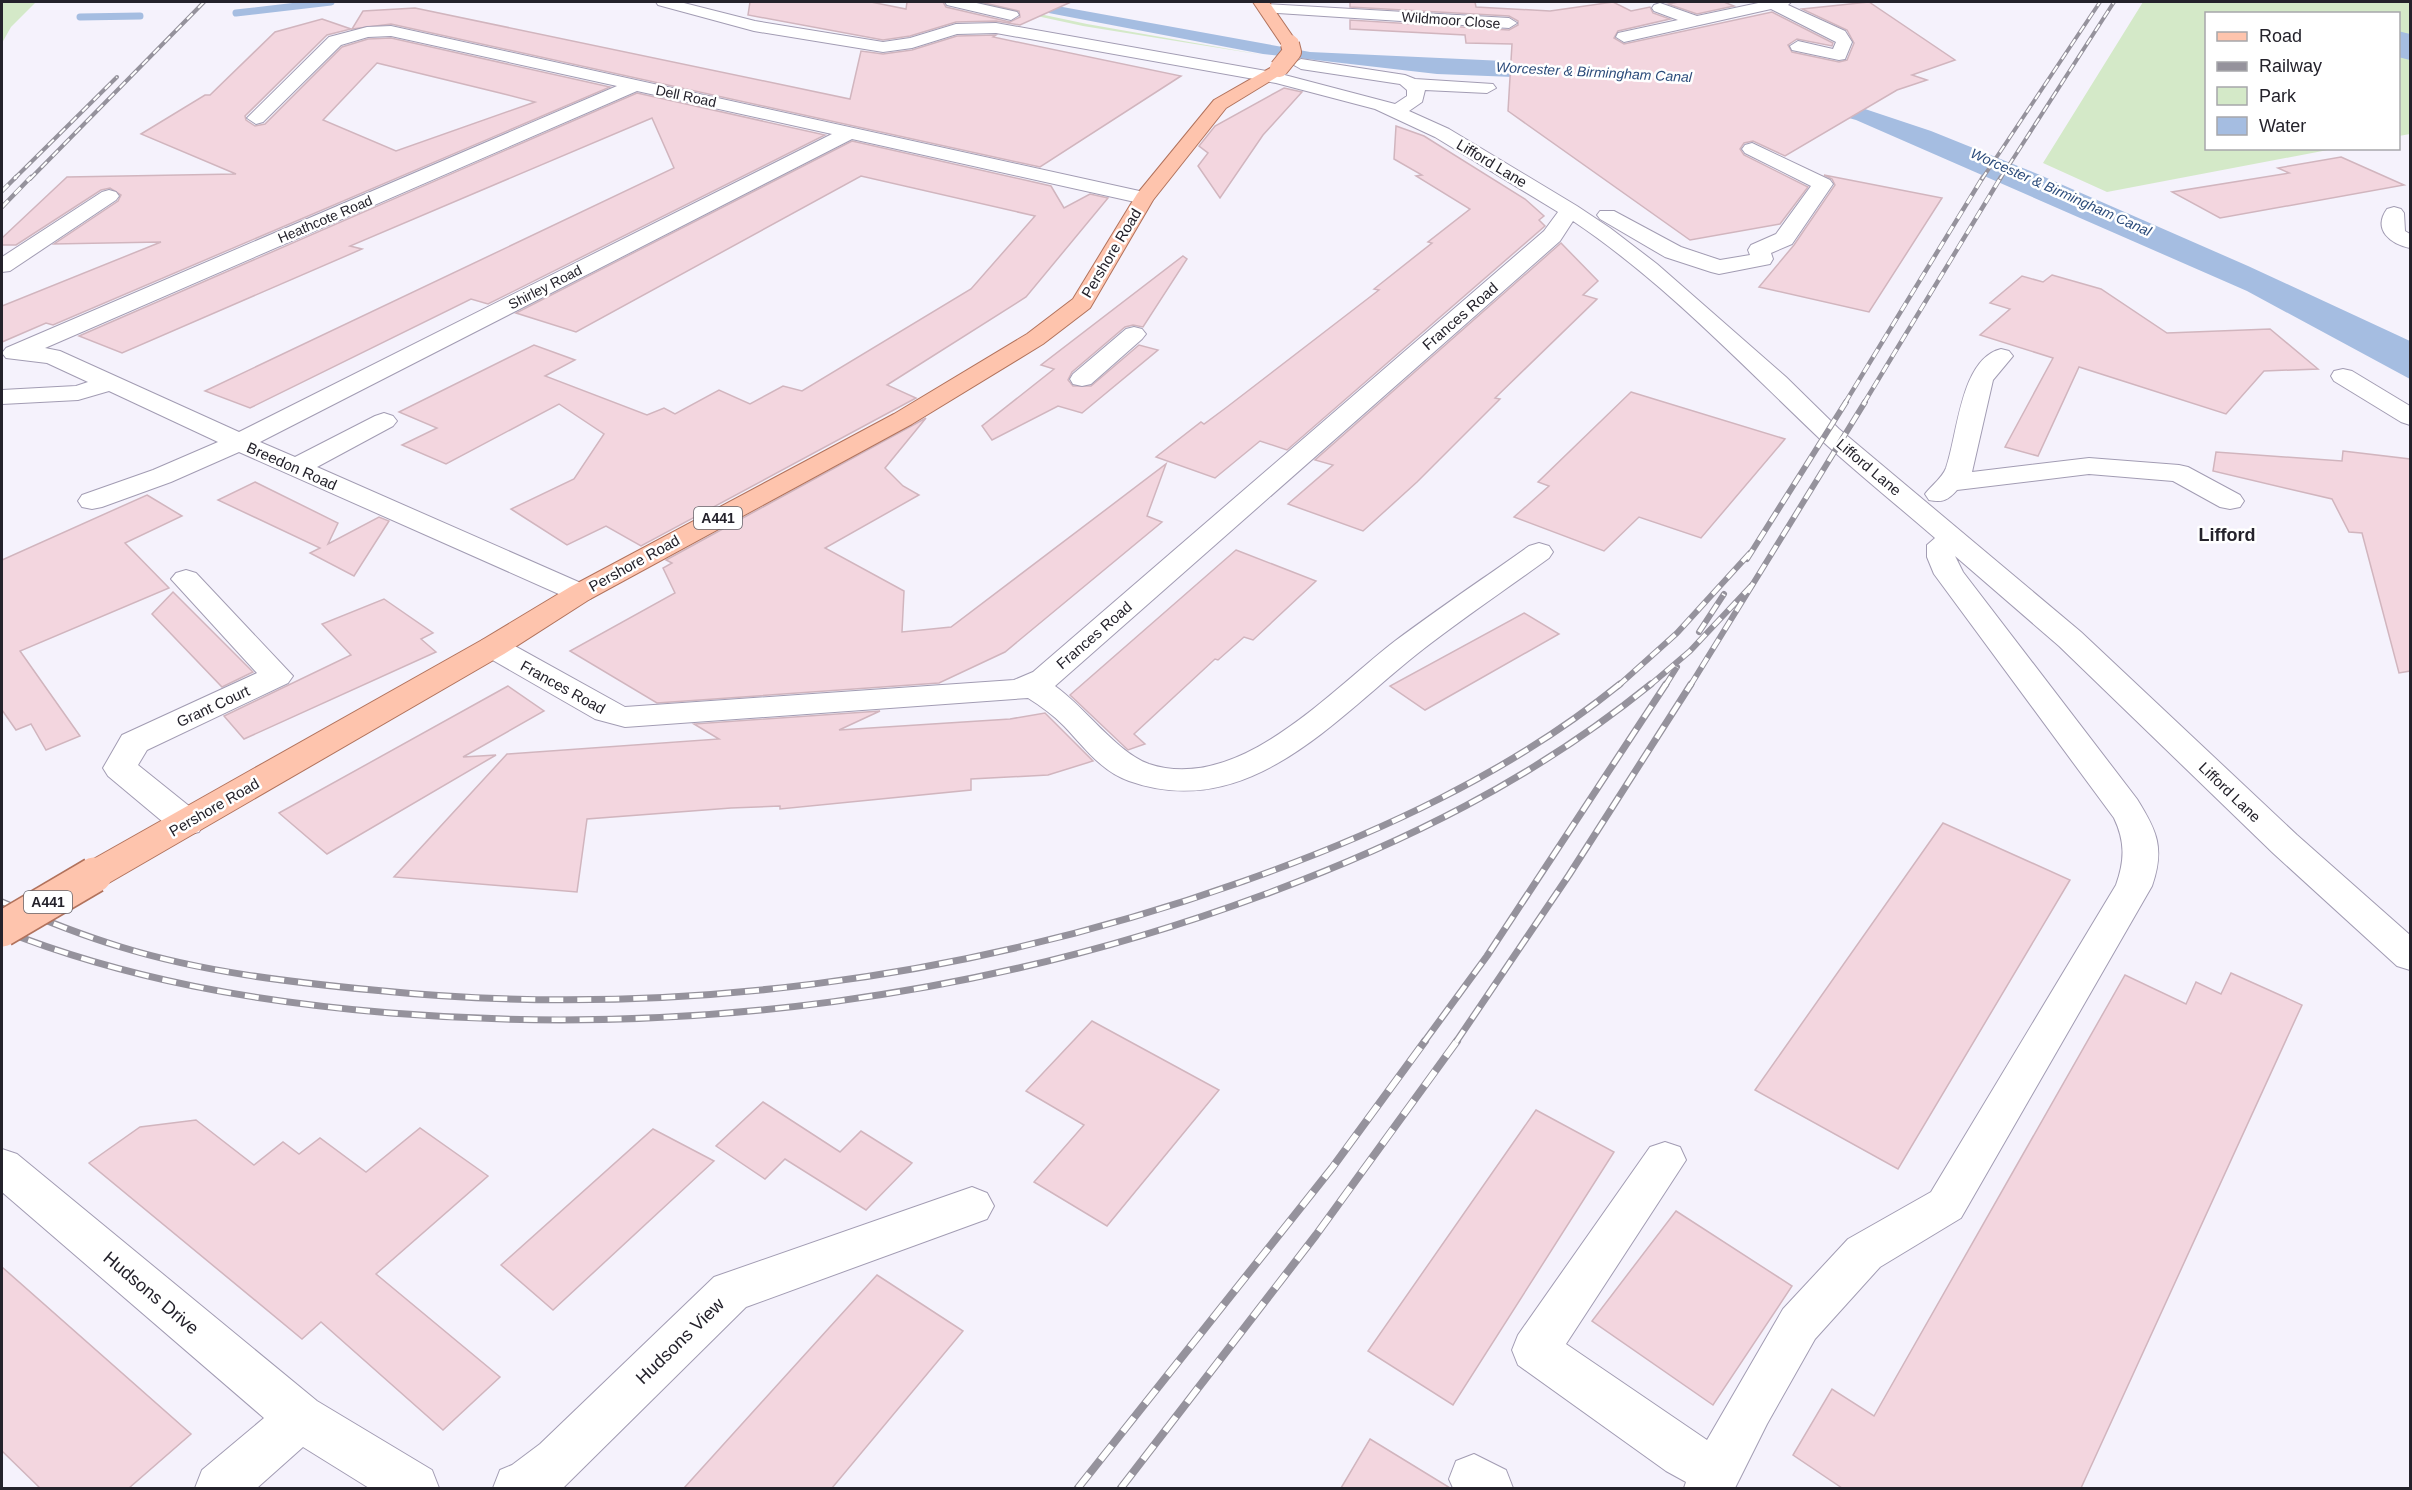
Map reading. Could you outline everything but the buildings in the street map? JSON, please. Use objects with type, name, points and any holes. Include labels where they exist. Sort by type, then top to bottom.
[{"type":"main road","points":[[1266,9],[1290,44],[1292,52],[1272,72]]},
{"type":"main road","name":"Pershore Road","points":[[2,928],[493,647],[580,593],[903,419],[1035,339],[1082,303],[1144,198],[1220,104],[1272,72]]},
{"type":"street","name":"Lifford Lane","points":[[664,2],[754,26],[846,43],[884,46],[912,43],[956,29],[996,28],[1272,72],[1396,112],[1442,133],[1570,210],[1603,232],[1649,269],[1778,382],[1830,434],[2070,639],[2285,844],[2410,956]]},
{"type":"street","points":[[953,2],[1083,31],[1377,75],[1410,84],[1487,88]]},
{"type":"street","points":[[1624,36],[1779,3],[1839,35],[1844,42],[1839,55],[1798,46]]},
{"type":"street","name":"Wildmoor Close","points":[[1266,9],[1358,8],[1511,26]]},
{"type":"street","points":[[1660,8],[1695,21]]},
{"type":"street","name":"Dell Road","points":[[256,118],[334,41],[367,32],[391,31],[1144,198]]},
{"type":"street","points":[[1396,112],[1416,98],[1416,88],[1410,84]]},
{"type":"street","name":"Heathcote Road","points":[[8,354],[636,86]]},
{"type":"street","name":"Shirley Road","points":[[92,501],[162,476],[239,442],[851,132]]},
{"type":"street","points":[[1510,175],[1540,177],[1673,252],[1719,267],[1761,259],[1759,250],[1784,238],[1823,184],[1752,149]]},
{"type":"street","points":[[2,266],[109,196]]},
{"type":"street","name":"Frances Road","points":[[493,647],[606,712],[625,717],[1019,690],[1032,685],[1044,679],[1552,236],[1570,210]]},
{"type":"street","points":[[2394,213],[2394,234],[2410,242]]},
{"type":"street","points":[[1082,379],[1134,334]]},
{"type":"street","name":"Breedon Road","points":[[8,354],[52,356],[239,442],[580,593]]},
{"type":"street","points":[[1922,513],[1958,473],[1981,379],[2001,356]]},
{"type":"street","points":[[2343,376],[2410,417]]},
{"type":"street","points":[[2,397],[78,393],[110,383]]},
{"type":"street","points":[[296,467],[384,422]]},
{"type":"street","points":[[1950,483],[2089,466],[2179,472],[2230,501]]},
{"type":"street","points":[[1665,1160],[1535,1350],[1683,1454],[1713,1480],[1750,1408],[1799,1324],[1864,1253],[1946,1205],[2134,886],[2141,867],[2143,856],[2138,828],[2125,807],[1949,574],[1940,550],[1941,545],[1955,541]]},
{"type":"street","points":[[1032,685],[1065,710],[1112,760],[1141,774],[1169,780],[1207,779],[1259,760],[1330,714],[1403,650],[1539,552]]},
{"type":"street","name":"Grant Court","points":[[186,579],[277,676],[134,743],[120,768],[187,823]]},
{"type":"street","name":"Hudsons Drive","points":[[2,1167],[300,1419]]},
{"type":"street","name":"Hudsons View","points":[[518,1488],[530,1483],[558,1461],[730,1292],[972,1206]]},
{"type":"street","points":[[220,1488],[300,1419],[414,1488]]},
{"type":"green space","points":[[2,2],[36,2],[11,27],[2,43]]},
{"type":"green space","points":[[972,2],[982,2],[1087,24],[1263,55],[1083,26]]},
{"type":"green space","points":[[2143,2],[2410,2],[2410,134],[2400,136],[2400,12],[2205,12],[2205,150],[2328,150],[2107,192],[2043,163]]},
{"type":"water","name":"Worcester & Birmingham Canal","points":[[991,2],[1035,2],[1310,52],[1701,70],[1844,102],[1931,131],[2040,175],[2248,266],[2410,341],[2410,379],[2247,291],[1856,120],[1792,102],[1614,81],[1437,74],[1263,54]]},
{"type":"waterway","points":[[236,13],[331,2]]},
{"type":"waterway","points":[[80,17],[140,16]]},
{"type":"waterway","points":[[2400,44],[2410,48]]},
{"type":"railway","points":[[30,179],[204,2]]},
{"type":"railway","points":[[1982,179],[2100,2]]},
{"type":"railway","points":[[2000,179],[2114,2]]},
{"type":"railway","points":[[14,179],[117,77]]},
{"type":"railway","points":[[2,207],[31,177]]},
{"type":"railway","points":[[1845,403],[1983,177]]},
{"type":"railway","points":[[1864,403],[2001,177]]},
{"type":"railway","points":[[2,191],[14,179]]},
{"type":"railway","points":[[1747,559],[1846,402]]},
{"type":"railway","points":[[1690,686],[1865,402]]},
{"type":"railway","points":[[1618,686],[1677,633],[1750,553]]},
{"type":"railway","points":[[1649,686],[1690,651],[1752,585]]},
{"type":"railway","points":[[1699,632],[1724,594]]},
{"type":"railway","points":[[1665,686],[1677,667]]},
{"type":"railway","points":[[2,902],[76,932],[152,956],[246,975],[341,987],[484,998],[594,1000],[705,995],[814,984],[924,967],[1032,944],[1139,915],[1294,863],[1392,821],[1488,773],[1534,746],[1620,684]]},
{"type":"railway","points":[[2,930],[97,963],[194,986],[292,1002],[391,1013],[502,1019],[613,1019],[724,1013],[834,1002],[943,984],[1051,960],[1158,931],[1315,875],[1417,830],[1514,779],[1561,750],[1651,684]]},
{"type":"railway","points":[[1424,1042],[1487,956],[1666,684]]},
{"type":"railway","points":[[1456,1042],[1569,875],[1691,684]]},
{"type":"railway","points":[[1078,1488],[1332,1168],[1425,1041]]},
{"type":"railway","points":[[1121,1488],[1316,1235],[1457,1041]]},
{"type":"district","name":"Lifford","points":[[2227,535]]}]
